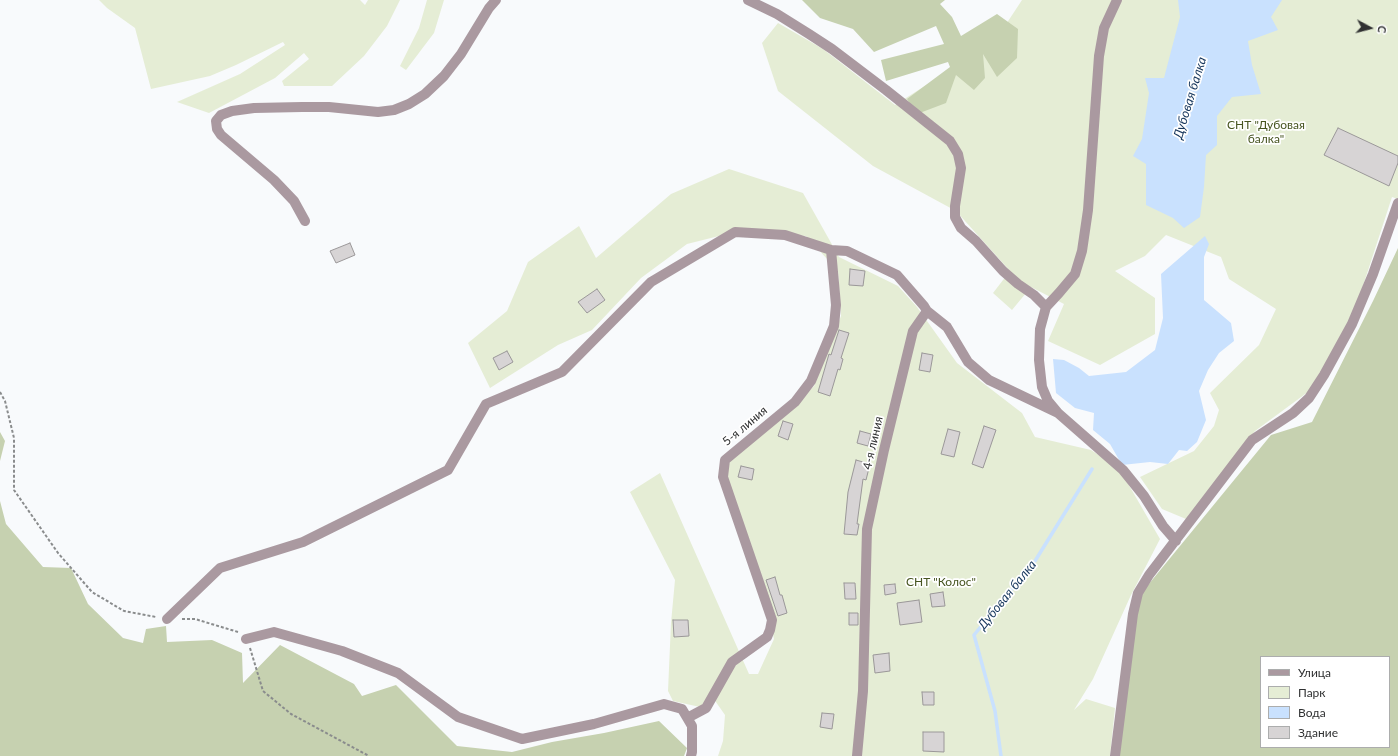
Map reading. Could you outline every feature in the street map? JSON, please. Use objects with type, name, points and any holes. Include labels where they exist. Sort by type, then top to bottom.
[{"type":"street","points":[[305,221],[294,201],[274,180],[220,135],[217,129],[216,121],[221,115],[232,111],[254,108],[295,107],[329,107],[378,112],[394,110],[409,104],[425,94],[444,76],[461,54],[489,8],[496,0]]},
{"type":"street","points":[[748,0],[790,22],[832,49],[950,141],[958,154],[961,168],[955,206],[955,217],[961,228],[1003,271],[1046,306]]},
{"type":"street","points":[[1117,0],[1104,28],[1099,56],[1088,210],[1082,251],[1075,274],[1060,294],[1046,306],[1040,329],[1039,360],[1042,387],[1048,401],[1058,413],[1123,470],[1144,496],[1163,526],[1176,541]]},
{"type":"street","points":[[1116,756],[1133,614],[1138,593],[1149,575],[1252,440],[1292,413],[1309,398],[1352,324],[1373,274],[1398,203]]},
{"type":"street","points":[[167,619],[220,568],[303,542],[448,470],[486,404],[562,372],[651,282],[735,232],[785,235],[831,250],[847,251],[897,275],[927,311],[947,327],[968,362],[989,380],[1058,413]]},
{"type":"street","name":"5-я линия","points":[[691,716],[706,708],[732,662],[767,637],[770,630],[772,620],[723,477],[725,460],[794,402],[811,381],[834,326],[836,305],[831,250]]},
{"type":"street","name":"4-я линия","points":[[857,756],[863,691],[867,529],[884,450],[913,331],[927,311]]},
{"type":"street","points":[[246,639],[274,632],[342,651],[398,673],[458,717],[522,738],[594,724],[664,704],[682,709],[692,726],[692,752],[690,756]]},
{"type":"path","points":[[0,392],[5,401],[14,438],[14,490],[58,553],[92,592],[124,611],[167,619],[195,619],[244,634],[254,657],[263,691],[291,714],[369,756]]},
{"type":"green space","points":[[99,0],[360,0],[365,5],[368,0],[400,0],[387,26],[364,56],[332,86],[284,86],[282,81],[309,59],[304,53],[275,78],[209,113],[177,102],[240,74],[285,45],[283,42],[210,76],[151,89],[135,28],[107,8]]},
{"type":"green space","points":[[427,0],[444,0],[434,33],[406,70],[400,66],[419,28]]},
{"type":"green space","points":[[802,0],[945,0],[940,4],[952,17],[961,36],[997,14],[1018,29],[1017,58],[997,77],[983,54],[985,78],[974,90],[956,75],[946,103],[917,114],[907,99],[950,67],[948,62],[886,81],[881,60],[944,44],[936,26],[874,52],[853,29],[820,18]]},
{"type":"green space","name":"СНТ \"Дубовая балка\"","points":[[1022,0],[1398,0],[1398,199],[1392,197],[1359,298],[1344,335],[1312,389],[1255,431],[1186,519],[1162,509],[1140,477],[1194,451],[1214,426],[1219,410],[1210,393],[1259,345],[1276,309],[1229,279],[1221,257],[1166,235],[1145,256],[1115,271],[1155,298],[1155,334],[1100,365],[1048,341],[1064,304],[1031,287],[1012,310],[993,293],[1010,271],[956,211],[873,166],[778,91],[762,43],[778,23],[823,49],[895,105],[995,41]]},
{"type":"green space","name":"СНТ \"Колос\"","points":[[729,169],[803,193],[839,257],[898,286],[917,307],[957,363],[1022,413],[1035,437],[1091,450],[1119,468],[1160,539],[1131,595],[1093,679],[1074,710],[1086,699],[1115,708],[1110,756],[718,756],[723,741],[725,715],[711,695],[700,707],[673,701],[668,691],[671,623],[675,580],[630,492],[660,473],[749,674],[758,674],[774,639],[764,591],[726,478],[730,460],[783,417],[814,386],[841,316],[838,271],[806,236],[735,232],[687,244],[641,278],[592,330],[558,345],[490,388],[468,343],[507,311],[528,262],[579,226],[596,258],[671,194]]},
{"type":"green space","points":[[1398,248],[1398,756],[1119,756],[1139,596],[1271,435],[1312,422]]},
{"type":"green space","points":[[0,432],[5,441],[0,461]]},
{"type":"green space","points":[[0,501],[6,524],[43,567],[71,568],[88,604],[123,638],[143,643],[146,629],[166,626],[167,642],[212,640],[242,653],[243,683],[280,645],[354,684],[362,696],[396,685],[457,746],[512,752],[552,742],[659,721],[687,748],[684,756],[0,756]]},
{"type":"water","points":[[1178,0],[1282,0],[1271,17],[1278,30],[1248,41],[1252,65],[1261,94],[1232,97],[1217,116],[1217,145],[1206,155],[1200,217],[1184,228],[1173,218],[1146,205],[1146,164],[1133,156],[1142,139],[1149,93],[1145,78],[1164,78],[1180,17]]},
{"type":"water","points":[[1205,236],[1209,244],[1204,257],[1204,300],[1231,323],[1234,341],[1219,353],[1208,370],[1199,391],[1206,420],[1197,442],[1187,451],[1179,450],[1168,464],[1150,462],[1122,465],[1110,444],[1093,430],[1094,413],[1075,408],[1056,393],[1053,359],[1064,360],[1079,368],[1089,376],[1126,372],[1155,350],[1163,318],[1161,274]]},
{"type":"building","points":[[1338,128],[1398,156],[1398,163],[1389,186],[1324,155]]},
{"type":"building","points":[[350,243],[355,255],[336,263],[330,251]]},
{"type":"building","points":[[850,269],[865,271],[863,286],[849,285]]},
{"type":"building","points":[[597,289],[605,300],[587,313],[578,302]]},
{"type":"building","points":[[839,330],[849,333],[841,358],[843,359],[840,370],[838,369],[830,396],[818,392],[829,354],[831,355]]},
{"type":"building","points":[[507,351],[513,362],[499,370],[493,358]]},
{"type":"building","points":[[922,353],[933,355],[930,372],[919,370]]},
{"type":"building","points":[[783,421],[793,424],[788,440],[778,436]]},
{"type":"building","points":[[984,426],[996,430],[983,468],[972,464]]},
{"type":"building","points":[[948,429],[960,432],[954,457],[941,454]]},
{"type":"building","points":[[860,431],[871,434],[868,446],[857,443]]},
{"type":"building","points":[[856,460],[870,464],[866,480],[863,479],[857,535],[844,534],[848,492]]},
{"type":"building","points":[[741,466],[754,469],[752,480],[738,477]]},
{"type":"building","points":[[775,577],[787,613],[778,616],[766,580]]},
{"type":"building","points":[[844,583],[855,583],[856,599],[845,599]]},
{"type":"building","points":[[895,584],[896,593],[885,595],[884,585]]},
{"type":"building","points":[[943,592],[945,606],[932,607],[930,594]]},
{"type":"building","points":[[919,600],[922,622],[900,625],[897,603]]},
{"type":"building","points":[[849,613],[858,613],[858,625],[849,625]]},
{"type":"building","points":[[673,620],[688,620],[689,636],[674,637]]},
{"type":"building","points":[[889,653],[890,671],[875,673],[873,655]]},
{"type":"building","points":[[922,692],[934,692],[934,705],[923,705]]},
{"type":"building","points":[[822,713],[834,714],[832,729],[820,727]]},
{"type":"building","points":[[923,732],[944,732],[944,752],[923,751]]},
{"type":"waterway","name":"Дубовая балка","points":[[1001,756],[995,711],[974,635],[1035,561],[1092,469]]}]
